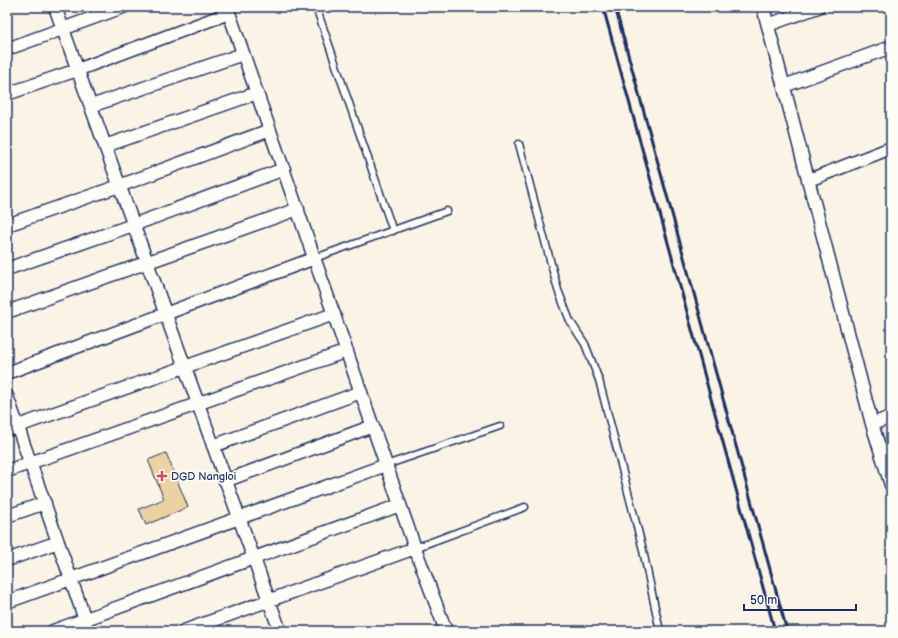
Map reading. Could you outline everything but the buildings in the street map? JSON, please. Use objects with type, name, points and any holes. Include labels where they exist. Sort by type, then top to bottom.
[{"type":"street","points":[[55,7],[280,631]]},
{"type":"street","points":[[7,49],[123,7]]},
{"type":"street","points":[[763,7],[872,424],[889,472],[891,485]]},
{"type":"street","points":[[768,25],[818,7]]},
{"type":"street","points":[[7,94],[78,70],[228,10],[415,548],[446,631]]},
{"type":"street","points":[[784,86],[891,47]]},
{"type":"street","points":[[91,106],[243,54]]},
{"type":"street","points":[[105,146],[257,94]]},
{"type":"street","points":[[7,225],[119,186],[270,130]]},
{"type":"street","points":[[809,180],[891,148]]},
{"type":"street","points":[[7,269],[133,225],[284,169]]},
{"type":"street","points":[[7,312],[298,209]]},
{"type":"street","points":[[7,373],[315,258]]},
{"type":"street","points":[[12,428],[334,314]]},
{"type":"street","points":[[7,471],[347,351]]},
{"type":"street","points":[[213,446],[361,392]]},
{"type":"street","points":[[7,396],[12,428],[30,462],[87,625]]},
{"type":"street","points":[[872,424],[891,417]]},
{"type":"street","points":[[225,481],[373,426]]},
{"type":"street","points":[[7,602],[240,520],[386,465]]},
{"type":"street","points":[[7,516],[45,503]]},
{"type":"street","points":[[53,631],[87,625],[254,559],[400,505]]},
{"type":"street","points":[[7,560],[58,542]]},
{"type":"street","points":[[184,631],[415,548]]},
{"type":"lane","points":[[316,7],[393,231]]},
{"type":"lane","points":[[518,144],[558,290],[570,321],[586,344],[599,380],[642,546],[660,631]]},
{"type":"lane","points":[[315,258],[447,211]]},
{"type":"lane","points":[[386,465],[500,426]]},
{"type":"lane","points":[[415,548],[525,507]]},
{"type":"railway","points":[[603,7],[775,631]]},
{"type":"railway","points":[[615,7],[787,631]]},
{"type":"place","name":"DGD Nangloi","points":[[162,476]]}]
